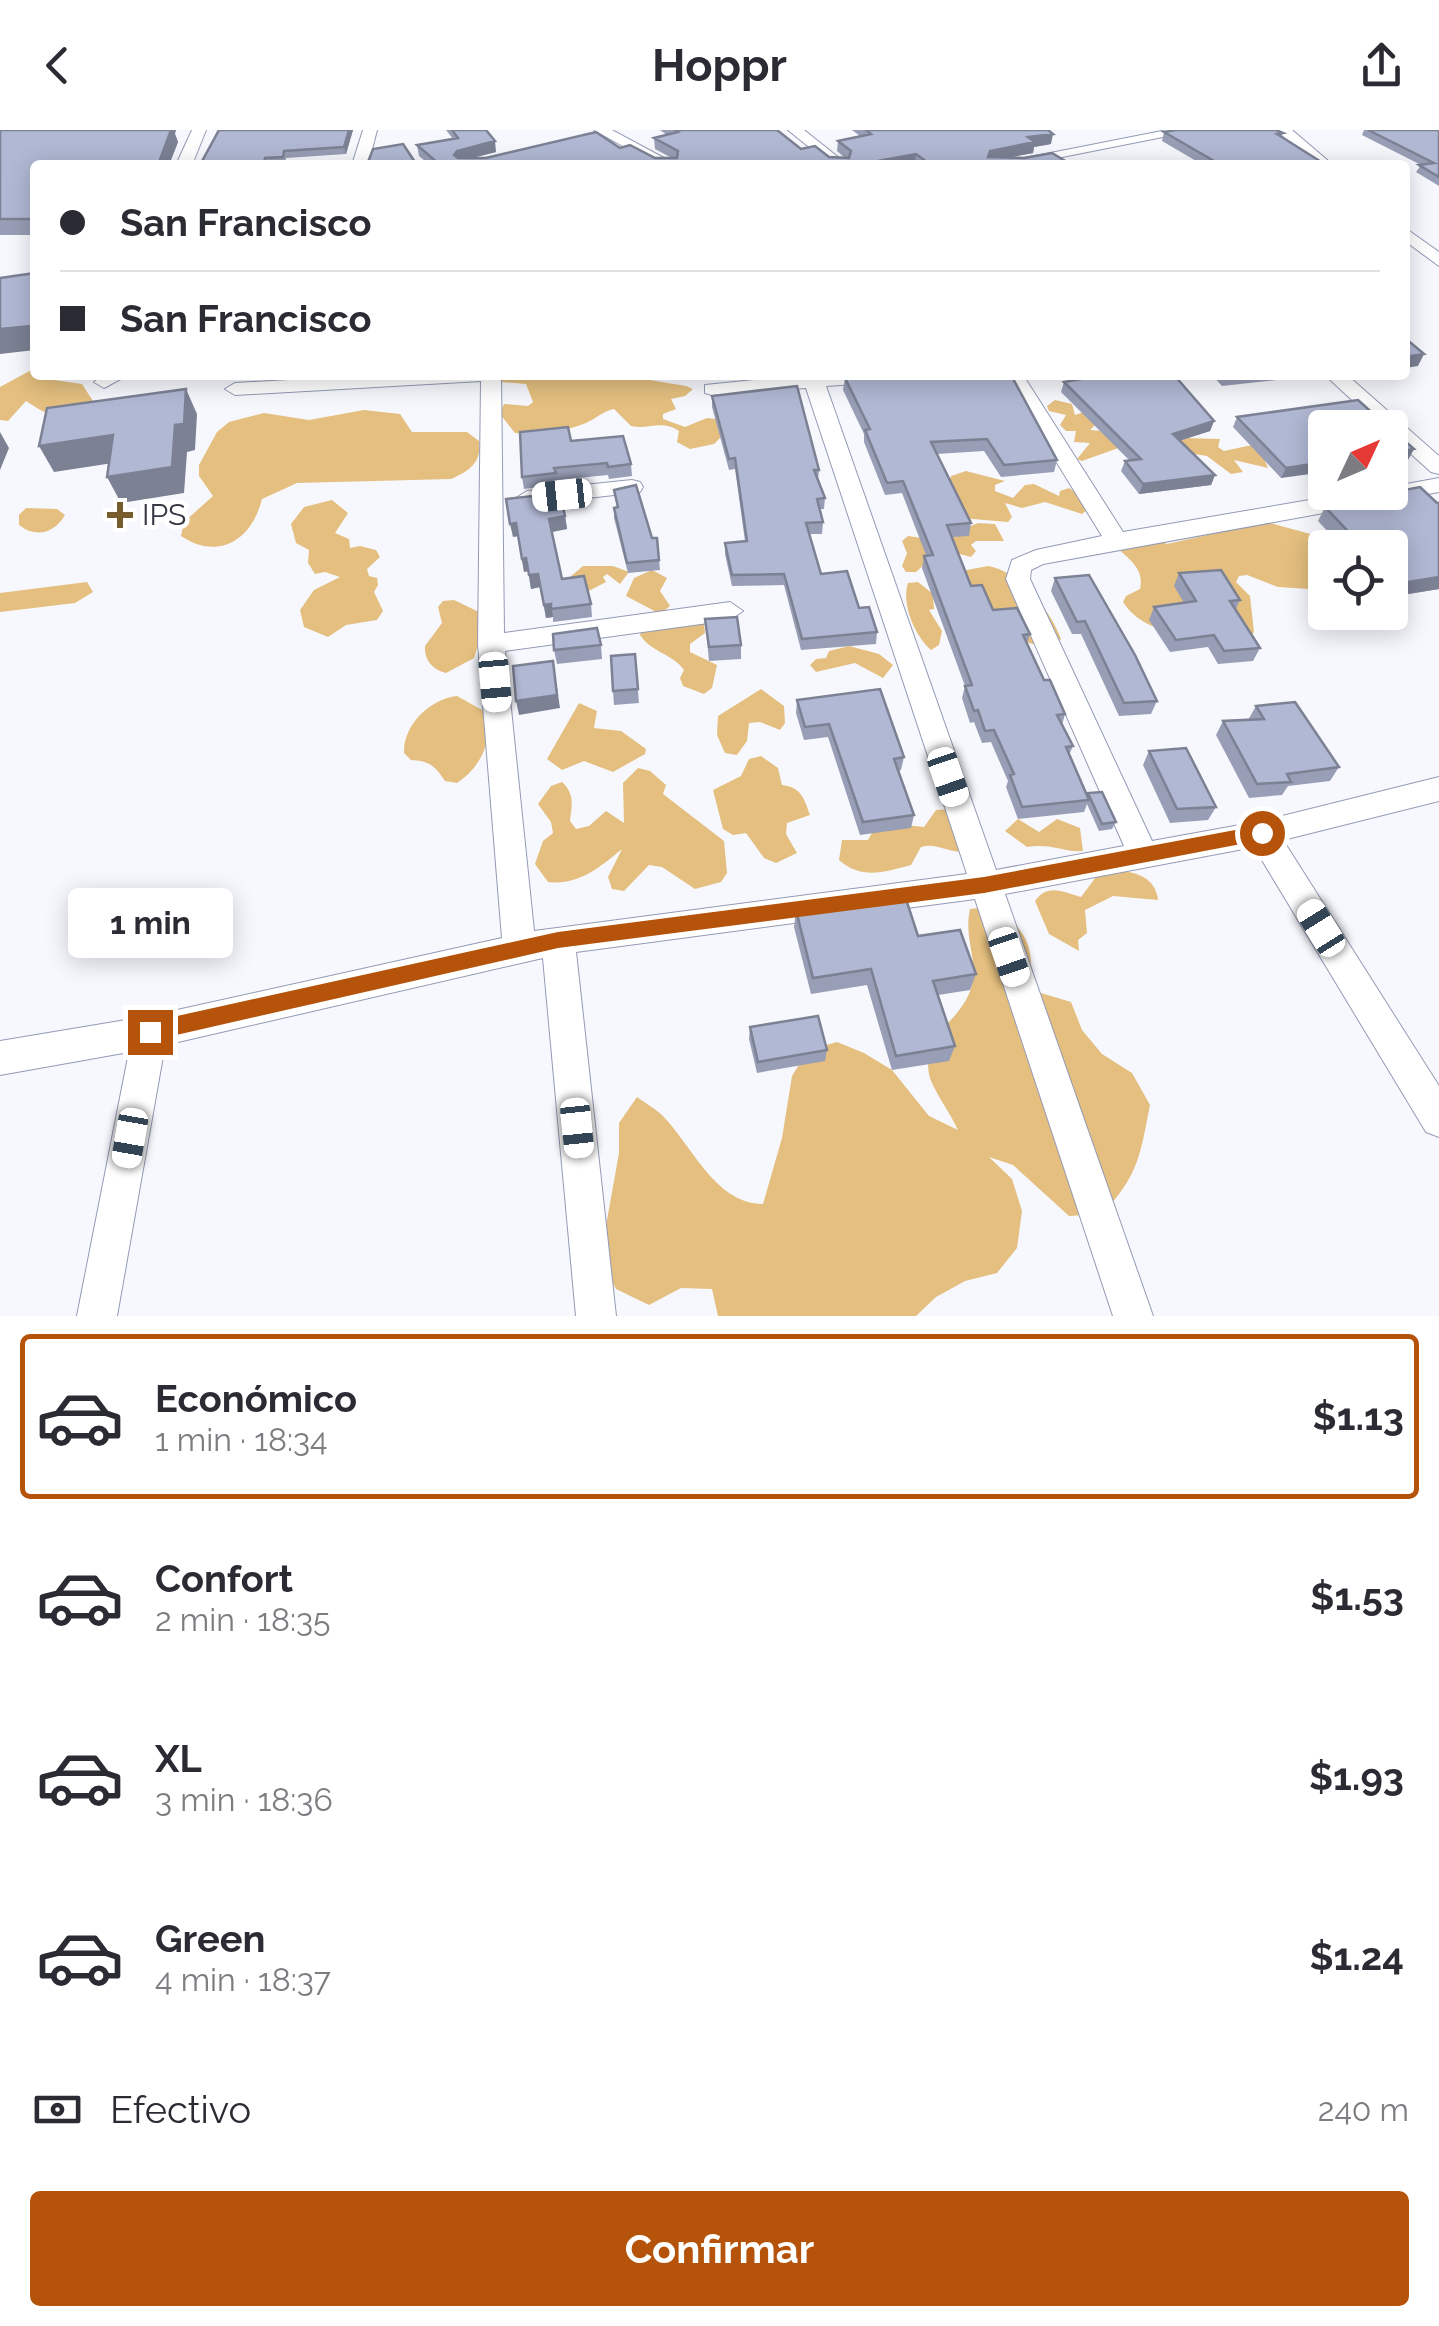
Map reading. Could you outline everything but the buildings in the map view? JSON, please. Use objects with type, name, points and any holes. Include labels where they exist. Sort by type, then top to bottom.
[{"type":"street","points":[[186,160],[198,130]]},
{"type":"street","points":[[361,160],[370,130]]},
{"type":"street","points":[[795,130],[834,160]]},
{"type":"street","points":[[1116,130],[1135,140]]},
{"type":"street","points":[[1025,160],[1191,130]]},
{"type":"street","points":[[1283,130],[1319,160]]},
{"type":"street","points":[[597,132],[658,160]]},
{"type":"street","points":[[1410,235],[1439,230]]},
{"type":"street","points":[[1410,238],[1439,260]]},
{"type":"street","points":[[235,389],[398,380]]},
{"type":"street","points":[[488,380],[491,644],[518,948]]},
{"type":"street","points":[[712,389],[803,380]]},
{"type":"street","points":[[813,380],[1133,1316]]},
{"type":"street","points":[[1016,380],[1118,541]]},
{"type":"street","points":[[1341,380],[1439,467]]},
{"type":"street","points":[[1142,855],[1018,579],[1018,571],[1026,562],[1118,541],[1439,483]]},
{"type":"street","points":[[491,502],[632,487]]},
{"type":"street","points":[[491,644],[730,610]]},
{"type":"street","points":[[0,1058],[150,1032],[558,940],[984,885],[1262,833],[1439,789]]},
{"type":"street","points":[[1262,833],[1439,1119]]},
{"type":"street","points":[[558,940],[596,1316]]},
{"type":"street","points":[[97,1316],[150,1032]]},
{"type":"shaded area","points":[[30,371],[30,380],[82,384],[93,401],[58,415],[26,401],[8,421],[0,420],[0,387]]},
{"type":"shaded area","points":[[650,380],[686,386],[693,389],[685,396],[671,399],[676,409],[663,414],[663,419],[685,427],[707,418],[716,419],[724,434],[714,444],[690,449],[677,442],[679,431],[661,425],[631,426],[614,409],[569,429],[515,433],[500,414],[504,404],[528,406],[533,402],[526,384],[500,382]]},
{"type":"shaded area","points":[[1055,400],[1072,404],[1075,415],[1087,411],[1101,420],[1090,430],[1105,431],[1124,446],[1082,461],[1077,459],[1090,443],[1074,442],[1076,431],[1066,431],[1060,425],[1066,415],[1049,411],[1047,406]]},
{"type":"shaded area","points":[[1148,409],[1184,438],[1220,439],[1218,447],[1224,451],[1252,445],[1262,454],[1268,468],[1234,460],[1243,472],[1231,474],[1207,456],[1188,453]]},
{"type":"shaded area","points":[[364,410],[400,414],[412,432],[467,432],[479,441],[476,461],[451,479],[297,483],[262,499],[250,526],[232,542],[208,547],[181,536],[184,522],[213,496],[199,476],[199,465],[217,432],[229,422],[264,413],[309,420]]},
{"type":"shaded area","points":[[966,471],[1005,481],[995,485],[995,491],[1013,498],[1025,485],[1034,484],[1059,496],[1060,491],[1069,488],[1084,497],[1087,510],[1082,514],[1045,502],[1022,508],[1005,503],[1012,517],[1008,522],[961,518],[947,491],[951,476]]},
{"type":"shaded area","points":[[332,500],[348,513],[335,533],[349,539],[350,548],[376,550],[380,557],[367,569],[369,576],[377,578],[374,592],[383,611],[377,620],[346,625],[328,637],[304,627],[300,610],[314,590],[340,577],[325,572],[315,574],[308,563],[309,550],[296,543],[291,524],[304,507]]},
{"type":"shaded area","points":[[26,508],[57,509],[65,515],[50,530],[31,532],[19,525],[19,515]]},
{"type":"shaded area","points":[[1266,522],[1308,533],[1308,589],[1278,587],[1247,575],[1239,576],[1236,582],[1250,596],[1254,632],[1250,638],[1163,630],[1134,615],[1123,602],[1140,589],[1141,581],[1134,564],[1114,544],[1148,536],[1167,544]]},
{"type":"shaded area","points":[[978,523],[995,524],[1004,541],[976,541],[971,545],[976,551],[971,557],[941,549],[916,572],[906,572],[902,566],[907,553],[902,541],[908,536],[937,540]]},
{"type":"shaded area","points":[[583,566],[613,566],[629,572],[620,584],[607,574],[603,577],[606,582],[581,595],[564,582]]},
{"type":"shaded area","points":[[988,566],[1011,576],[1032,594],[1050,616],[1061,639],[1047,645],[1015,636],[985,612],[951,573]]},
{"type":"shaded area","points":[[652,570],[667,578],[660,591],[670,606],[660,614],[626,596],[634,578]]},
{"type":"shaded area","points":[[87,582],[93,592],[75,603],[0,612],[0,593]]},
{"type":"shaded area","points":[[918,582],[933,594],[934,609],[929,610],[942,631],[939,645],[931,650],[908,610],[908,583]]},
{"type":"shaded area","points":[[454,600],[479,612],[482,633],[474,658],[446,673],[430,664],[425,646],[442,623],[438,607],[443,601]]},
{"type":"shaded area","points":[[688,614],[704,624],[705,633],[690,644],[690,652],[717,665],[712,688],[704,694],[683,686],[680,678],[684,670],[640,635],[643,627]]},
{"type":"shaded area","points":[[849,646],[879,654],[893,665],[883,678],[855,663],[816,672],[810,665],[816,659],[826,658],[829,651]]},
{"type":"shaded area","points":[[761,689],[784,706],[785,723],[780,730],[760,722],[749,723],[747,741],[737,755],[725,753],[717,735],[718,716]]},
{"type":"shaded area","points":[[457,696],[484,711],[488,732],[479,761],[457,783],[445,781],[431,765],[411,760],[404,753],[408,733],[420,715],[437,702]]},
{"type":"shaded area","points":[[579,703],[597,711],[594,728],[621,731],[646,749],[645,754],[613,772],[584,761],[562,770],[547,759]]},
{"type":"shaded area","points":[[761,756],[778,768],[782,785],[801,794],[810,815],[787,823],[786,834],[797,853],[776,863],[764,858],[746,833],[733,835],[723,829],[713,790],[741,776],[749,759]]},
{"type":"shaded area","points":[[638,768],[650,771],[666,785],[663,794],[724,841],[727,873],[721,882],[695,889],[662,867],[649,865],[624,891],[612,889],[608,877],[622,849],[579,878],[548,882],[535,864],[543,841],[553,833],[551,822],[538,804],[551,786],[562,782],[569,791],[570,821],[576,829],[589,826],[606,811],[624,823],[623,783]]},
{"type":"shaded area","points":[[949,809],[968,851],[921,847],[911,865],[874,873],[856,870],[839,860],[842,840],[868,840],[878,822],[924,827],[936,810]]},
{"type":"shaded area","points":[[1018,819],[1039,832],[1057,819],[1080,828],[1083,851],[1027,847],[1005,831]]},
{"type":"shaded area","points":[[1116,871],[1144,877],[1153,886],[1158,900],[1113,896],[1085,910],[1087,933],[1078,940],[1079,951],[1049,934],[1035,901],[1040,895],[1056,890],[1081,897],[1096,877]]},
{"type":"shaded area","points":[[996,906],[1020,929],[1030,952],[1026,1010],[1041,993],[1071,1002],[1082,1030],[1102,1054],[1132,1073],[1150,1105],[1131,1176],[1102,1214],[1069,1216],[1013,1165],[989,1157],[1012,1179],[1022,1211],[1017,1248],[997,1273],[965,1281],[936,1297],[916,1316],[718,1316],[712,1289],[681,1288],[649,1305],[616,1289],[600,1259],[619,1153],[619,1123],[637,1097],[663,1116],[718,1184],[746,1201],[763,1204],[782,1138],[792,1076],[808,1050],[837,1042],[864,1053],[892,1070],[929,1116],[958,1130],[931,1079],[928,1059],[938,1035],[963,1005],[973,979],[970,909]]},
{"type":"place","name":"IPS","points":[[120,515]]},
{"type":"route","points":[[150,1032],[558,940],[984,885],[1262,833]]}]
